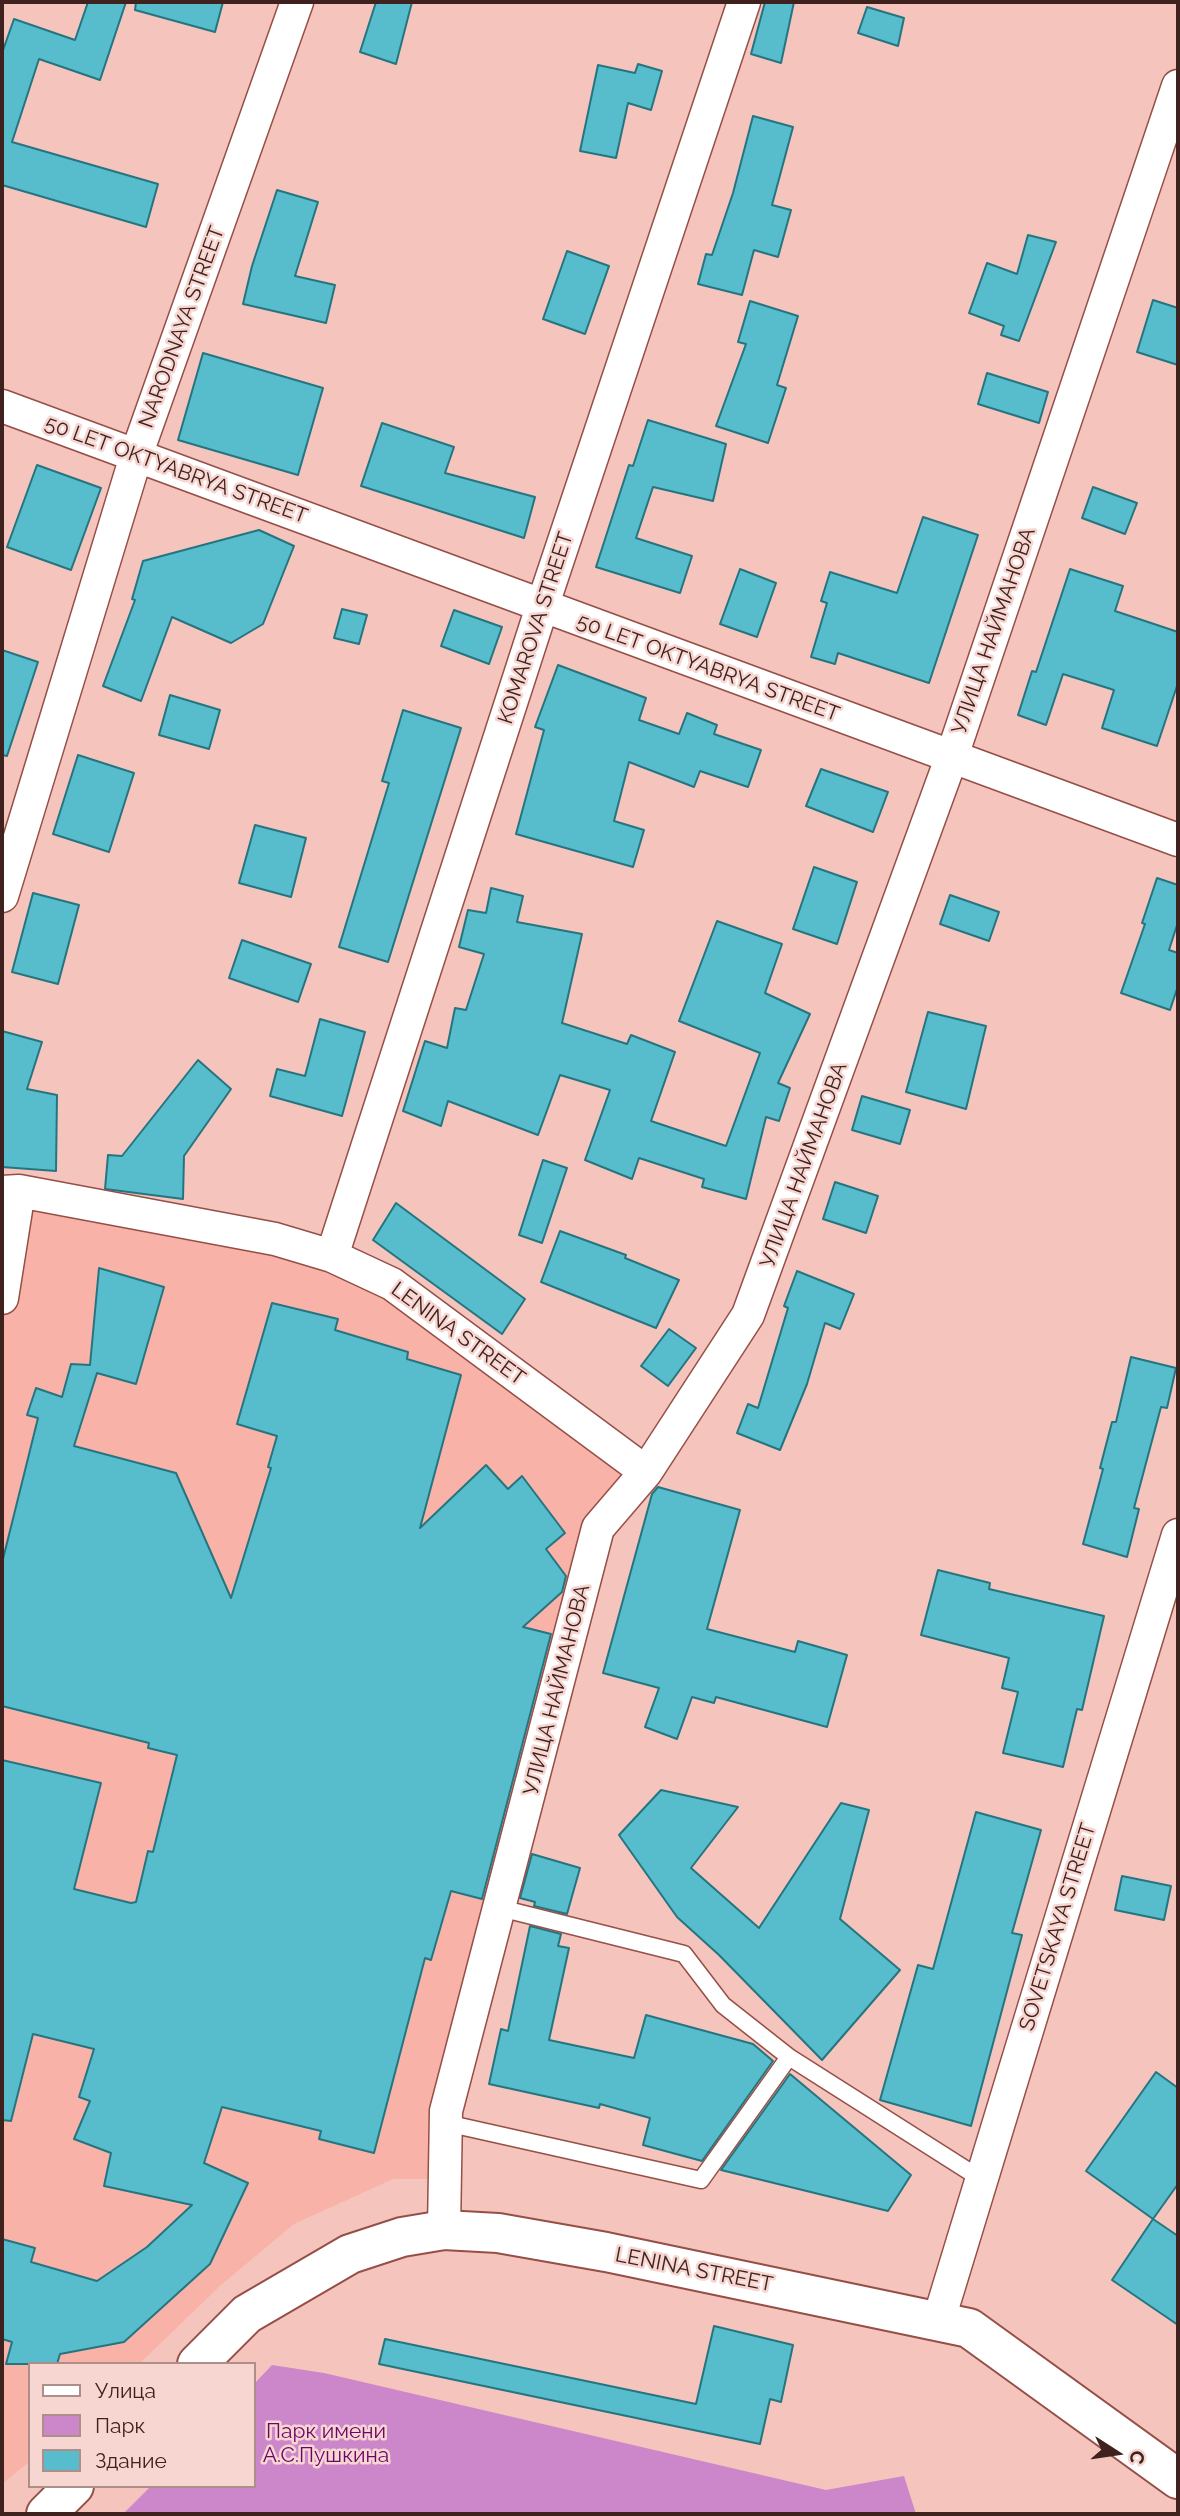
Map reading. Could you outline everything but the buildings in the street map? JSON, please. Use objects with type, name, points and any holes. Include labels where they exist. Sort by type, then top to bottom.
[{"type":"street","name":"NARODNAYA STREET","points":[[2,897],[137,453],[297,2]]},
{"type":"street","name":"KOMAROVA STREET","points":[[332,1256],[542,607],[744,2]]},
{"type":"street","name":"УЛИЦА НАЙМАНОВА","points":[[444,2230],[446,2111],[598,1528],[646,1472],[748,1315],[952,756],[1178,86]]},
{"type":"street","name":"50 LET OKTYABRYA STREET","points":[[2,406],[137,453],[542,607],[1178,840]]},
{"type":"street","name":"LENINA STREET","points":[[10,1191],[275,1239],[332,1256],[392,1284],[646,1472]]},
{"type":"street","points":[[2,1298],[10,1191]]},
{"type":"street","name":"SOVETSKAYA STREET","points":[[939,2319],[1178,1535]]},
{"type":"street","name":"LENINA STREET","points":[[199,2362],[247,2314],[350,2254],[402,2237],[444,2230],[498,2233],[939,2319],[969,2328],[1178,2479]]},
{"type":"street","points":[[46,2514],[72,2488]]},
{"type":"lane","points":[[500,1908],[684,1954],[723,2005],[789,2057],[981,2179]]},
{"type":"lane","points":[[446,2123],[701,2180],[789,2057]]},
{"type":"shaded area","points":[[19,1191],[332,1256],[646,1472],[598,1528],[443,2179],[393,2179],[294,2224],[221,2285],[141,2362],[28,2362],[28,2463],[2,2484],[2,1298]]},
{"type":"green space","name":"Парк имени А.С.Пушкина","points":[[272,2365],[324,2373],[826,2490],[904,2476],[916,2514],[123,2514],[149,2488],[256,2488],[256,2382]]}]
